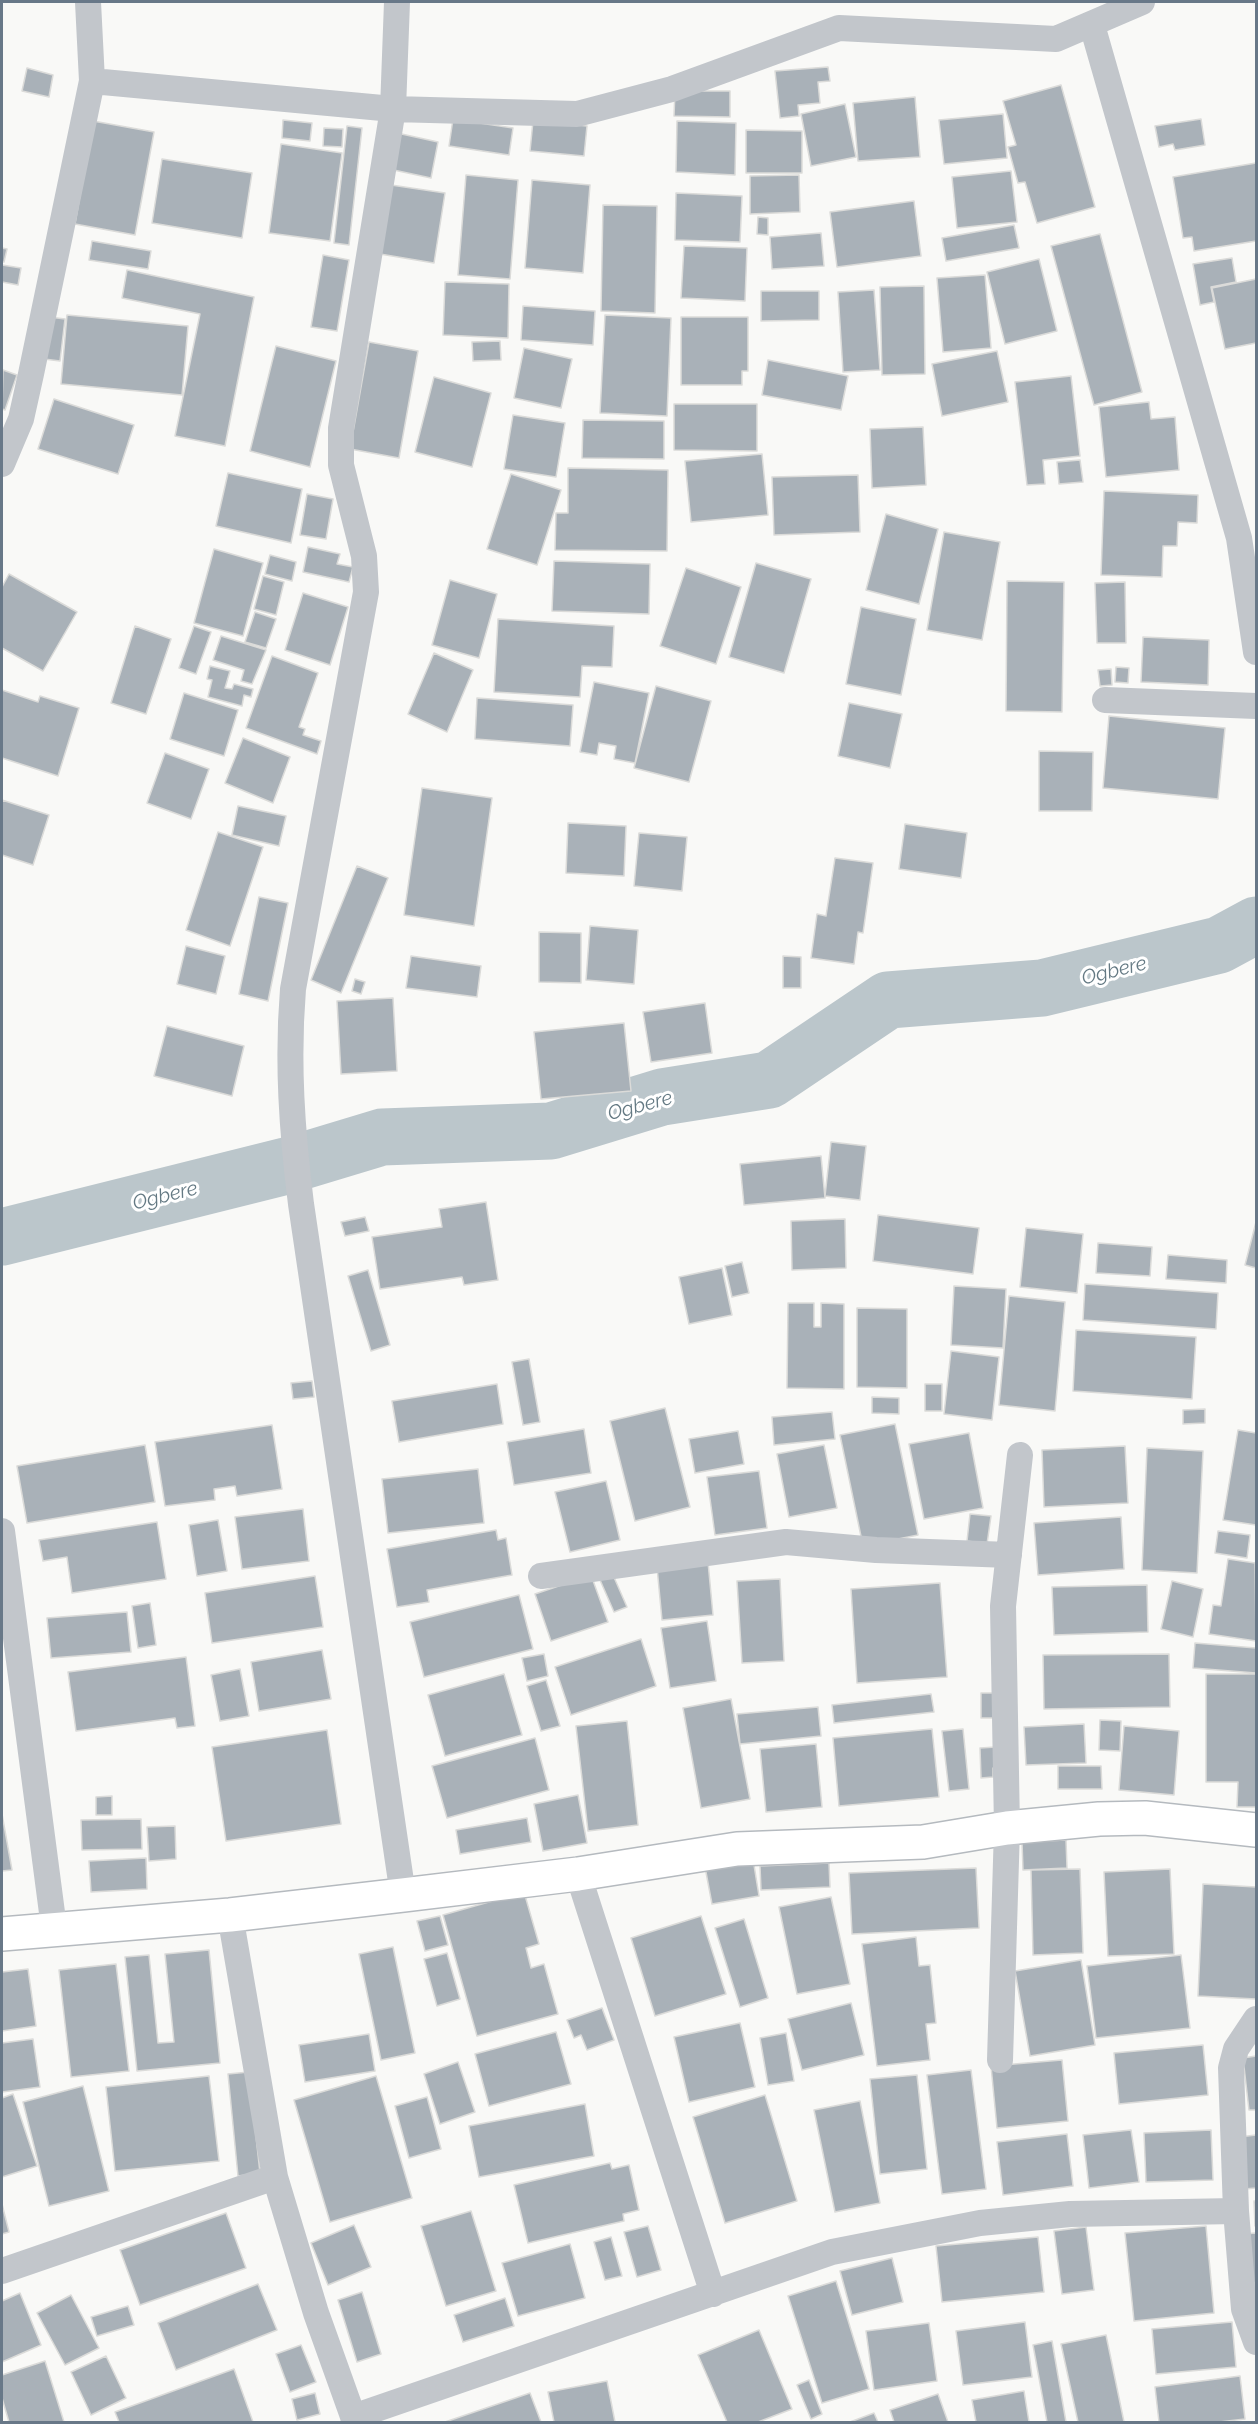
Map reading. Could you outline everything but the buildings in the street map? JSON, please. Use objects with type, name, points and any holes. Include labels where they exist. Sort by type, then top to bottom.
[{"type":"street","points":[[2,464],[21,419],[29,386],[92,81],[88,2]]},
{"type":"street","points":[[397,2],[393,109],[341,428],[341,465],[364,556],[366,592],[293,989],[289,1042],[292,1131],[301,1204],[403,1895]]},
{"type":"street","points":[[92,81],[393,109],[577,114],[672,89],[839,28],[1056,39],[1142,2]]},
{"type":"street","points":[[1092,25],[1248,537],[1257,652]]},
{"type":"street","points":[[1104,700],[1257,706]]},
{"type":"street","points":[[1000,2060],[1006,1828],[1003,1617],[1020,1455]]},
{"type":"street","points":[[2,1531],[54,1928]]},
{"type":"street","points":[[541,1576],[786,1542],[876,1550],[1009,1554]]},
{"type":"street","points":[[2,1934],[230,1915],[403,1895],[578,1874],[726,1850],[923,1842],[1006,1828],[1100,1819],[1145,1818],[1257,1830]]},
{"type":"street","points":[[578,1874],[713,2294]]},
{"type":"street","points":[[230,1915],[275,2177],[316,2313],[354,2420],[832,2252],[980,2223],[1070,2214],[1236,2211]]},
{"type":"street","points":[[1257,2019],[1236,2049],[1231,2068],[1236,2211],[1244,2309],[1257,2342]]},
{"type":"street","points":[[2,2271],[275,2177]]},
{"type":"waterway","name":"Ogbere","points":[[2,1237],[286,1166],[382,1137],[551,1131],[662,1097],[769,1080],[888,1000],[1042,988],[1219,945],[1256,925]]}]
